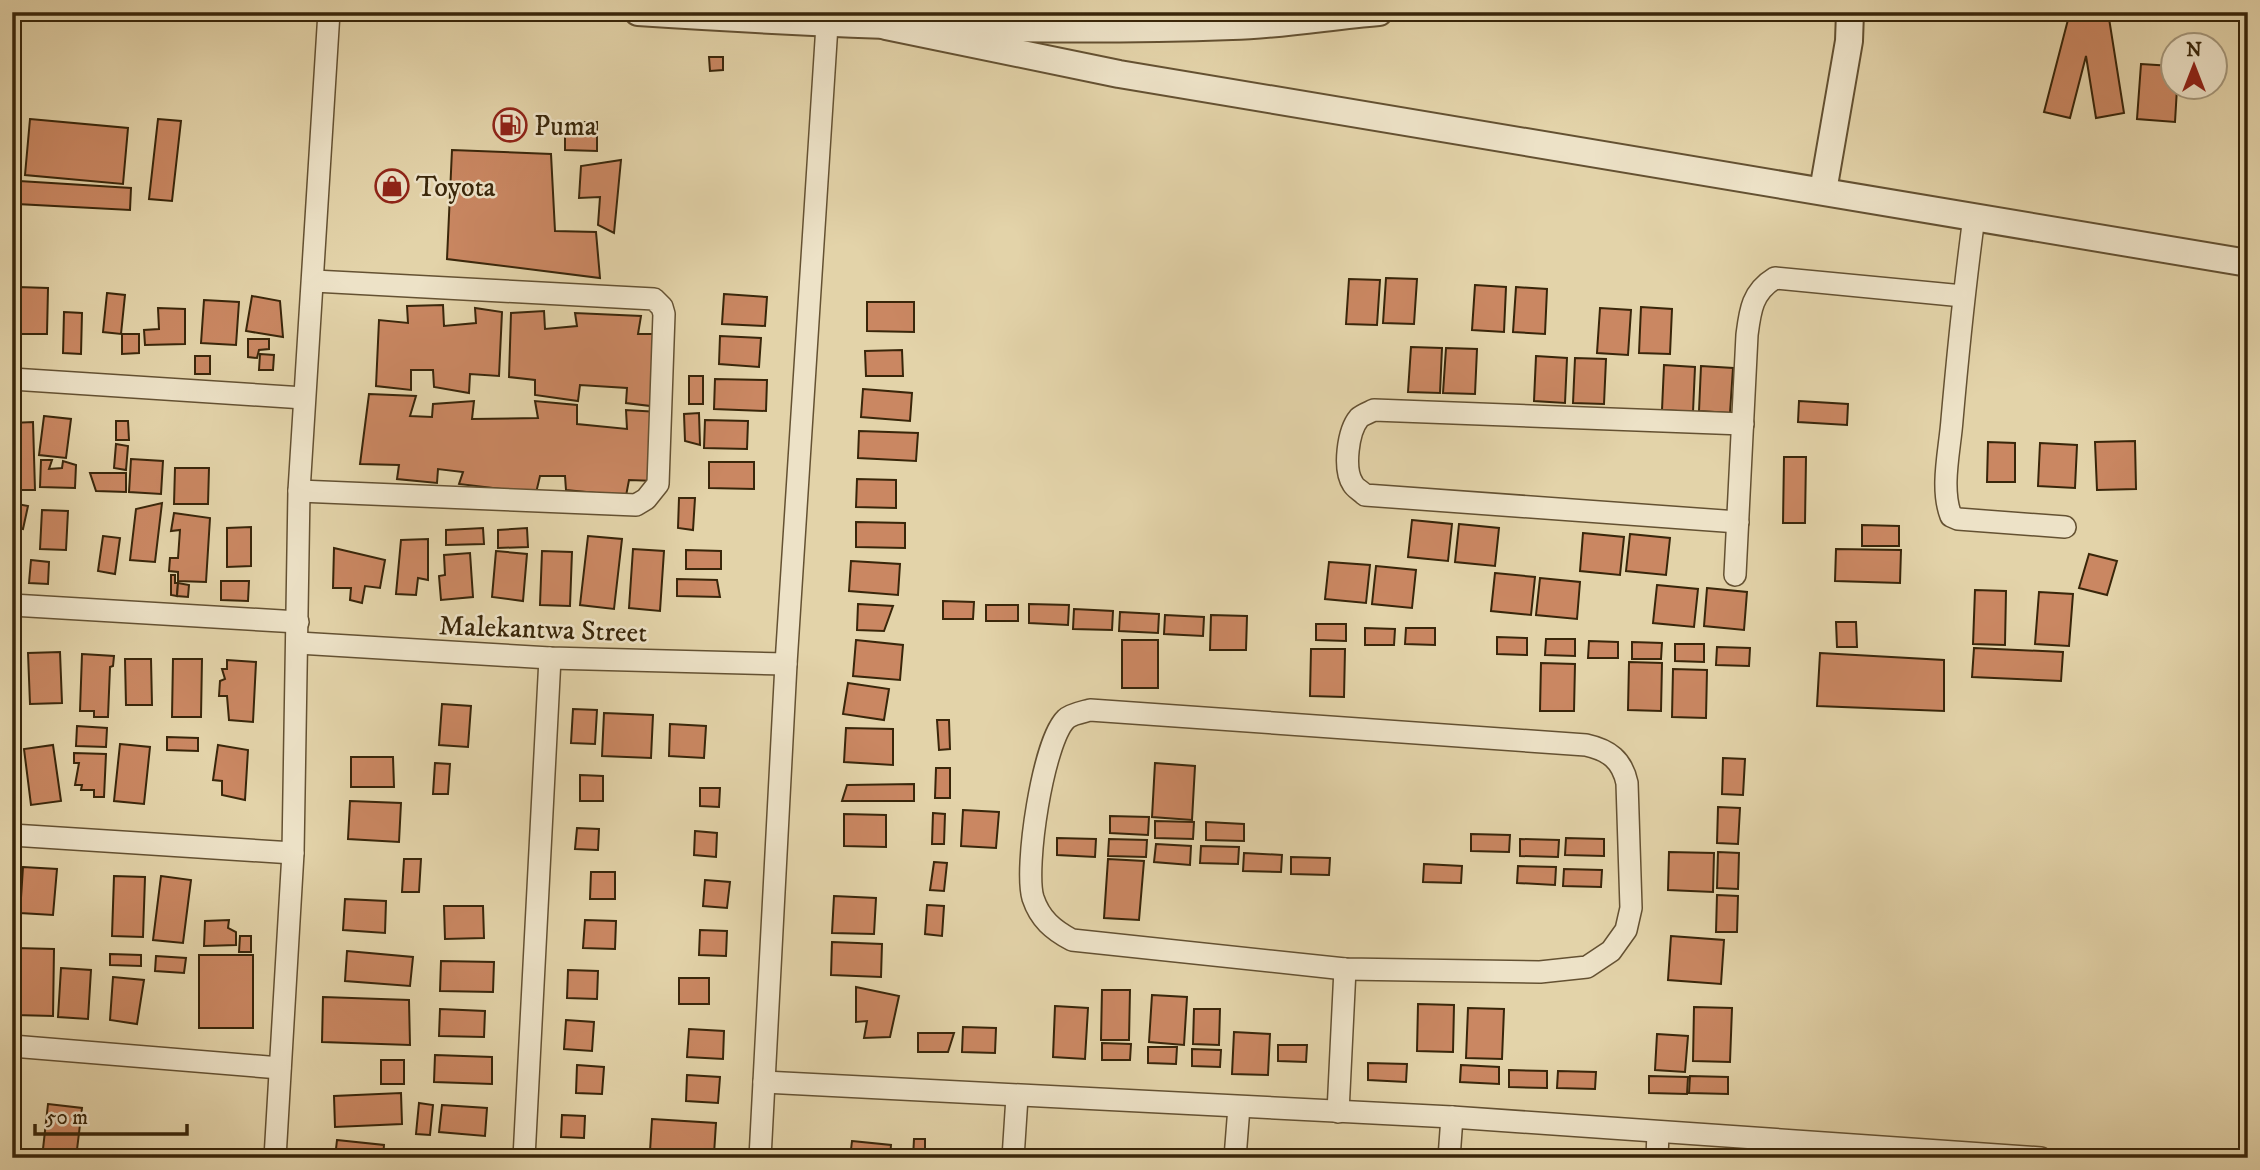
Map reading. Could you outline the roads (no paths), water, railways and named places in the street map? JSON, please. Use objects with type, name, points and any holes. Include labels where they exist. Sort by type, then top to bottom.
[{"type":"street","points":[[275,1158],[293,853],[299,491],[329,12]]},
{"type":"street","points":[[638,12],[827,25],[886,26],[1234,26],[1379,12]]},
{"type":"street","points":[[1822,191],[1849,41],[1850,12]]},
{"type":"street","points":[[1849,41],[1867,12]]},
{"type":"street","points":[[760,1158],[786,664],[827,25]]},
{"type":"street","points":[[886,26],[1119,74],[2248,264]]},
{"type":"street","points":[[1974,217],[1963,296],[1948,469],[1948,507],[1951,516],[1958,519],[2065,527]]},
{"type":"street","points":[[1735,575],[1751,307],[1757,293],[1775,278],[1963,296]]},
{"type":"street","points":[[299,491],[636,506],[646,499],[658,484],[664,314],[654,299],[314,281]]},
{"type":"street","points":[[12,379],[304,398]]},
{"type":"street","points":[[1738,522],[1365,495],[1353,486],[1348,474],[1348,460],[1353,431],[1360,418],[1374,410],[1743,424]]},
{"type":"street","name":"Malekantwa Street","points":[[12,605],[550,658],[786,664]]},
{"type":"street","points":[[524,1158],[550,658]]},
{"type":"street","points":[[1090,710],[1586,745],[1604,749],[1624,769],[1631,908],[1626,930],[1611,951],[1587,967],[1540,972],[1345,969],[1072,940],[1051,929],[1032,896],[1031,872],[1041,780],[1055,733],[1067,717],[1090,710]]},
{"type":"street","points":[[12,835],[293,853]]},
{"type":"street","points":[[1338,1112],[1345,969]]},
{"type":"street","points":[[12,1046],[280,1068]]},
{"type":"street","points":[[764,1082],[1017,1097],[1452,1117],[1658,1132],[1878,1153],[2041,1158]]},
{"type":"street","points":[[1013,1158],[1017,1097]]},
{"type":"street","points":[[1235,1158],[1239,1107]]},
{"type":"street","points":[[1449,1158],[1452,1117]]},
{"type":"street","points":[[1657,1158],[1658,1132]]},
{"type":"place","name":"Puma","points":[[510,125]]},
{"type":"place","name":"Toyota","points":[[392,186]]}]
